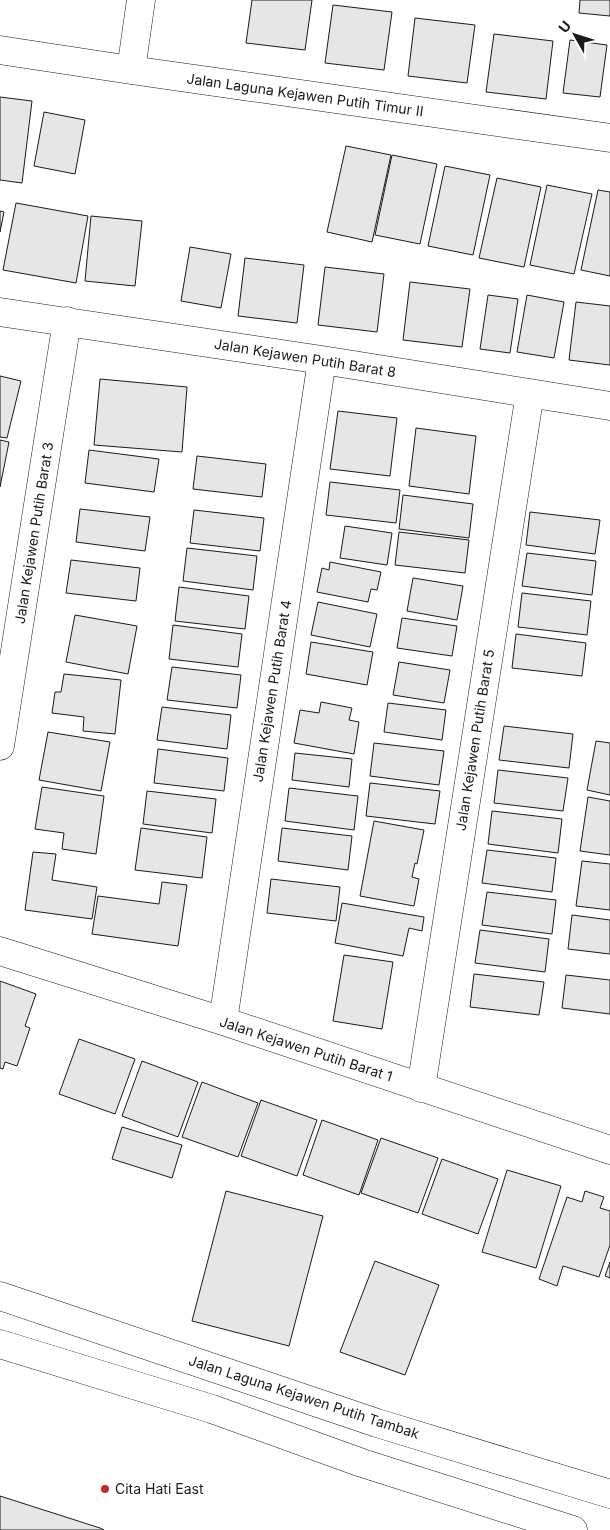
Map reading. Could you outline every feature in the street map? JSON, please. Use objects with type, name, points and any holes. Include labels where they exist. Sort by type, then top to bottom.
[{"type":"street","points":[[131,70],[141,0]]},
{"type":"street","name":"Jalan Laguna Kejawen Putih Timur II","points":[[0,50],[610,138]]},
{"type":"street","name":"Jalan Kejawen Putih Barat 8","points":[[0,312],[322,360],[610,406]]},
{"type":"street","name":"Jalan Kejawen Putih Barat 3","points":[[0,746],[67,321]]},
{"type":"street","name":"Jalan Kejawen Putih Barat 4","points":[[223,1021],[322,360]]},
{"type":"street","name":"Jalan Kejawen Putih Barat 5","points":[[422,1088],[530,393]]},
{"type":"street","name":"Jalan Kejawen Putih Barat 1","points":[[0,951],[223,1021],[610,1150]]},
{"type":"street","name":"Jalan Laguna Kejawen Putih Tambak","points":[[0,1296],[378,1423],[610,1494]]},
{"type":"street","points":[[125,1382],[136,1342]]},
{"type":"street","points":[[0,1344],[212,1409],[362,1463],[574,1530]]},
{"type":"building","points":[[252,0],[312,0],[305,50],[246,43]]},
{"type":"building","points":[[580,0],[610,0],[610,16],[579,13]]},
{"type":"building","points":[[333,5],[392,12],[384,70],[325,63]]},
{"type":"building","points":[[415,18],[475,25],[467,83],[408,76]]},
{"type":"building","points":[[494,34],[553,41],[546,99],[486,92]]},
{"type":"building","points":[[570,40],[607,45],[600,97],[563,93]]},
{"type":"building","points":[[0,97],[32,101],[22,183],[0,180]]},
{"type":"building","points":[[44,112],[85,120],[75,174],[34,166]]},
{"type":"building","points":[[346,146],[391,155],[372,242],[327,232]]},
{"type":"building","points":[[392,155],[437,164],[420,244],[375,235]]},
{"type":"building","points":[[445,166],[490,175],[473,255],[428,246]]},
{"type":"building","points":[[497,178],[541,187],[524,267],[479,258]]},
{"type":"building","points":[[547,185],[592,194],[574,274],[530,265]]},
{"type":"building","points":[[598,190],[610,192],[610,276],[581,270]]},
{"type":"building","points":[[16,203],[88,216],[76,283],[3,270]]},
{"type":"building","points":[[0,211],[4,212],[0,232]]},
{"type":"building","points":[[91,216],[142,221],[135,286],[85,281]]},
{"type":"building","points":[[190,247],[231,254],[221,308],[181,301]]},
{"type":"building","points":[[245,258],[304,265],[297,323],[238,316]]},
{"type":"building","points":[[325,267],[384,274],[377,332],[318,325]]},
{"type":"building","points":[[410,282],[470,289],[462,347],[403,340]]},
{"type":"building","points":[[488,295],[518,299],[510,353],[480,349]]},
{"type":"building","points":[[527,295],[564,302],[554,358],[517,352]]},
{"type":"building","points":[[576,302],[610,306],[610,365],[569,360]]},
{"type":"building","points":[[0,376],[21,381],[7,438],[0,437]]},
{"type":"building","points":[[100,379],[187,387],[182,452],[94,445]]},
{"type":"building","points":[[338,411],[397,418],[390,476],[330,469]]},
{"type":"building","points":[[416,428],[476,436],[469,494],[409,486]]},
{"type":"building","points":[[0,440],[9,442],[0,487]]},
{"type":"building","points":[[89,450],[159,459],[154,492],[85,483]]},
{"type":"building","points":[[197,456],[266,464],[262,497],[193,489]]},
{"type":"building","points":[[330,482],[400,490],[396,523],[326,515]]},
{"type":"building","points":[[403,495],[473,504],[469,538],[399,529]]},
{"type":"building","points":[[80,509],[150,517],[145,551],[76,542]]},
{"type":"building","points":[[194,510],[264,518],[260,551],[190,543]]},
{"type":"building","points":[[530,512],[600,520],[595,554],[526,545]]},
{"type":"building","points":[[345,526],[392,533],[387,565],[340,558]]},
{"type":"building","points":[[399,532],[469,540],[465,573],[395,565]]},
{"type":"building","points":[[187,548],[257,556],[253,590],[183,581]]},
{"type":"building","points":[[527,553],[596,561],[592,595],[522,586]]},
{"type":"building","points":[[71,560],[140,568],[136,601],[66,593]]},
{"type":"building","points":[[330,562],[381,572],[377,590],[371,589],[368,602],[317,592],[322,568],[329,570]]},
{"type":"building","points":[[413,578],[463,586],[457,620],[407,611]]},
{"type":"building","points":[[179,587],[249,596],[245,629],[175,621]]},
{"type":"building","points":[[522,593],[591,601],[587,635],[518,627]]},
{"type":"building","points":[[318,602],[377,614],[370,647],[311,635]]},
{"type":"building","points":[[75,615],[137,626],[128,674],[66,662]]},
{"type":"building","points":[[402,618],[457,626],[452,656],[397,648]]},
{"type":"building","points":[[173,625],[242,634],[238,667],[169,659]]},
{"type":"building","points":[[516,634],[586,643],[582,676],[512,668]]},
{"type":"building","points":[[311,642],[373,652],[367,685],[306,674]]},
{"type":"building","points":[[399,662],[450,670],[444,703],[393,695]]},
{"type":"building","points":[[172,667],[241,675],[237,708],[167,700]]},
{"type":"building","points":[[64,674],[121,680],[115,734],[83,731],[84,717],[52,713],[55,692],[61,692]]},
{"type":"building","points":[[321,702],[352,708],[349,720],[359,722],[354,754],[294,743],[300,710],[319,713]]},
{"type":"building","points":[[388,703],[446,710],[442,740],[384,732]]},
{"type":"building","points":[[162,707],[231,715],[227,749],[157,740]]},
{"type":"building","points":[[504,726],[573,734],[569,768],[499,760]]},
{"type":"building","points":[[48,732],[110,742],[101,791],[39,780]]},
{"type":"building","points":[[596,741],[610,743],[610,795],[587,790]]},
{"type":"building","points":[[374,743],[444,751],[439,785],[370,776]]},
{"type":"building","points":[[158,749],[228,758],[224,791],[154,783]]},
{"type":"building","points":[[295,753],[352,759],[349,787],[292,780]]},
{"type":"building","points":[[498,770],[568,778],[563,811],[494,803]]},
{"type":"building","points":[[370,783],[440,791],[435,824],[366,816]]},
{"type":"building","points":[[42,787],[104,796],[96,854],[62,849],[64,833],[35,829]]},
{"type":"building","points":[[289,788],[358,796],[354,830],[285,821]]},
{"type":"building","points":[[147,791],[216,799],[212,833],[143,824]]},
{"type":"building","points":[[588,797],[610,801],[610,855],[580,851]]},
{"type":"building","points":[[492,811],[562,819],[558,853],[488,844]]},
{"type":"building","points":[[374,821],[424,830],[417,864],[415,863],[412,877],[419,879],[414,906],[360,896]]},
{"type":"building","points":[[141,828],[207,837],[202,878],[135,870]]},
{"type":"building","points":[[282,828],[352,836],[348,870],[278,861]]},
{"type":"building","points":[[487,850],[556,858],[552,892],[482,883]]},
{"type":"building","points":[[33,852],[56,854],[52,880],[97,887],[92,919],[25,910]]},
{"type":"building","points":[[582,861],[610,864],[610,910],[576,906]]},
{"type":"building","points":[[271,879],[340,887],[336,921],[267,913]]},
{"type":"building","points":[[162,882],[187,885],[178,946],[92,934],[98,896],[159,904]]},
{"type":"building","points":[[487,892],[556,900],[552,934],[482,925]]},
{"type":"building","points":[[342,903],[424,917],[422,931],[409,928],[403,956],[335,943]]},
{"type":"building","points":[[572,915],[610,920],[610,954],[568,949]]},
{"type":"building","points":[[480,930],[549,939],[545,972],[475,963]]},
{"type":"building","points":[[344,955],[393,962],[382,1029],[333,1021]]},
{"type":"building","points":[[474,974],[544,982],[539,1015],[470,1007]]},
{"type":"building","points":[[566,975],[610,980],[610,1014],[562,1008]]},
{"type":"building","points":[[0,981],[36,994],[25,1026],[30,1028],[17,1066],[5,1062],[3,1069],[0,1068]]},
{"type":"building","points":[[79,1039],[135,1059],[115,1114],[59,1094]]},
{"type":"building","points":[[142,1061],[198,1082],[178,1137],[122,1116]]},
{"type":"building","points":[[202,1082],[258,1103],[238,1157],[182,1137]]},
{"type":"building","points":[[261,1100],[317,1120],[297,1176],[241,1156]]},
{"type":"building","points":[[322,1120],[378,1140],[359,1195],[303,1175]]},
{"type":"building","points":[[122,1127],[182,1145],[172,1178],[112,1159]]},
{"type":"building","points":[[381,1138],[438,1158],[418,1213],[361,1193]]},
{"type":"building","points":[[442,1159],[498,1179],[478,1234],[422,1214]]},
{"type":"building","points":[[507,1170],[561,1186],[536,1268],[482,1252]]},
{"type":"building","points":[[226,1191],[323,1216],[289,1346],[192,1321]]},
{"type":"building","points":[[585,1191],[604,1197],[600,1208],[610,1211],[610,1245],[599,1277],[563,1266],[557,1286],[539,1279],[567,1197],[582,1202]]},
{"type":"building","points":[[375,1261],[439,1285],[405,1375],[340,1352]]},
{"type":"building","points":[[610,1262],[610,1278],[605,1276]]},
{"type":"building","points":[[0,1496],[100,1528],[104,1530],[0,1530]]},
{"type":"place","name":"Cita Hati East","points":[[105,1489]]}]
